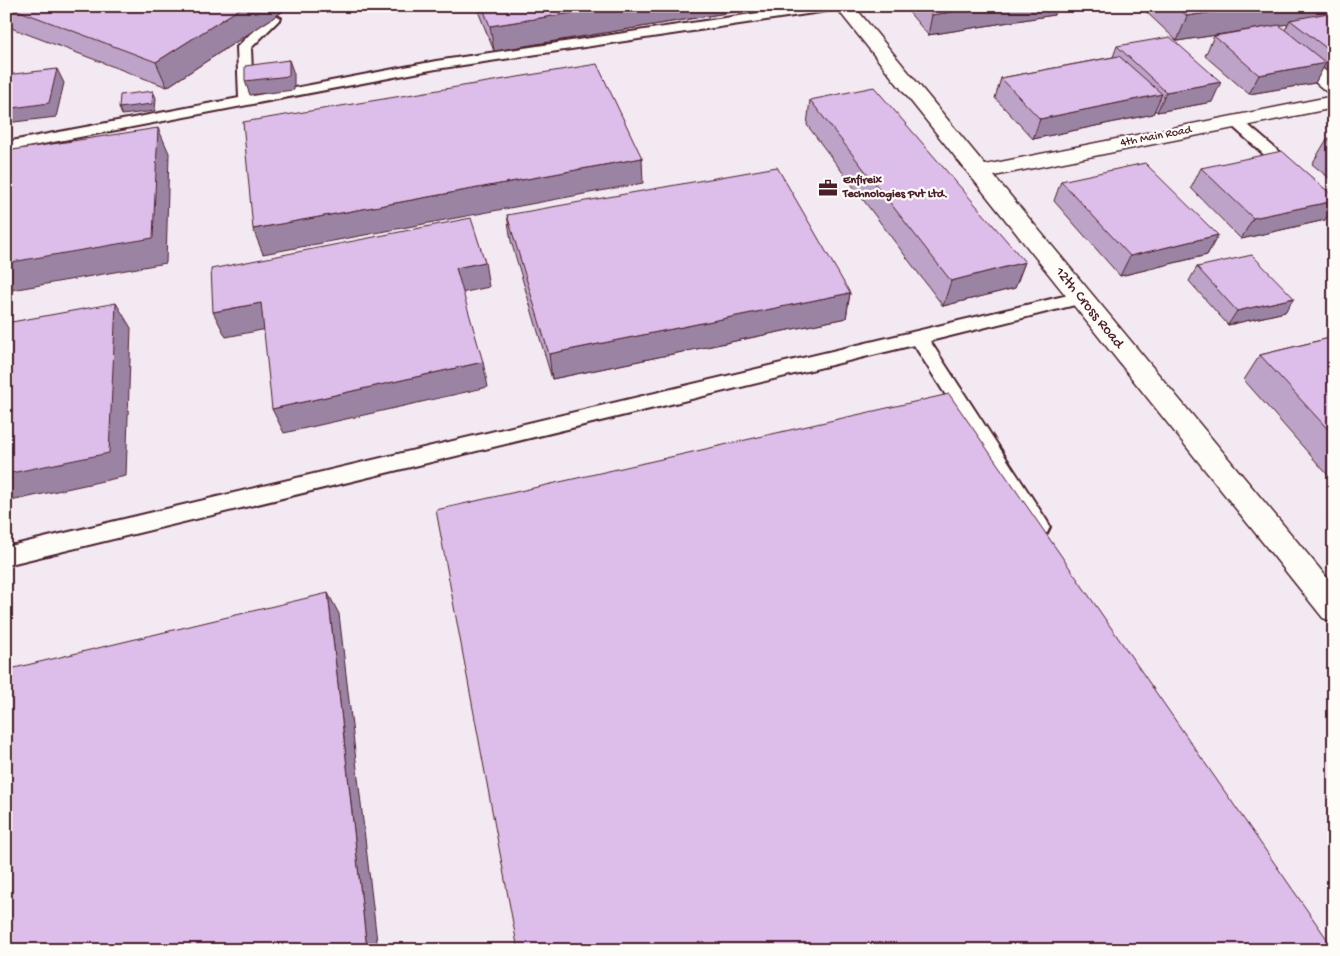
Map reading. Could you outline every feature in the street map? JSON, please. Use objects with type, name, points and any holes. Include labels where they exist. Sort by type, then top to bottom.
[{"type":"street","name":"12th Cross Road","points":[[844,6],[1334,609]]},
{"type":"street","points":[[1283,45],[1334,88]]},
{"type":"street","name":"4th Main Road","points":[[979,173],[1334,102]]},
{"type":"lane","points":[[246,6],[274,18],[244,47],[246,101]]},
{"type":"lane","points":[[6,147],[436,64],[834,6]]},
{"type":"lane","points":[[1236,122],[1334,208]]},
{"type":"lane","points":[[1308,169],[1334,191]]},
{"type":"lane","points":[[6,556],[1081,298]]},
{"type":"lane","points":[[918,337],[1049,540]]},
{"type":"shaded area","points":[[6,6],[1334,6],[1334,950],[6,950]]},
{"type":"building","points":[[6,6],[244,6],[156,62]]},
{"type":"building","points":[[482,6],[615,6],[490,26]]},
{"type":"building","points":[[924,6],[989,6],[932,15]]},
{"type":"building","points":[[1176,6],[1252,6],[1187,16]]},
{"type":"building","points":[[1328,13],[1334,17],[1334,54],[1290,20]]},
{"type":"building","points":[[1279,25],[1326,63],[1259,75],[1214,36]]},
{"type":"building","points":[[1170,37],[1221,82],[1166,92],[1117,46]]},
{"type":"building","points":[[1119,56],[1162,94],[1040,119],[1001,78]]},
{"type":"building","points":[[289,60],[289,76],[245,81],[245,66]]},
{"type":"building","points":[[597,64],[642,158],[253,229],[243,122]]},
{"type":"building","points":[[57,69],[49,103],[6,109],[6,75]]},
{"type":"building","points":[[874,87],[1025,262],[951,281],[810,100]]},
{"type":"building","points":[[153,91],[152,104],[119,108],[120,95]]},
{"type":"building","points":[[158,128],[153,238],[6,263],[6,151]]},
{"type":"building","points":[[1334,137],[1334,144],[1327,139]]},
{"type":"building","points":[[1282,151],[1334,197],[1334,201],[1253,218],[1201,168]]},
{"type":"building","points":[[1145,163],[1218,235],[1130,256],[1061,181]]},
{"type":"building","points":[[777,167],[850,293],[549,354],[507,215]]},
{"type":"building","points":[[471,218],[485,262],[456,268],[483,362],[272,409],[261,303],[213,312],[211,269]]},
{"type":"building","points":[[1252,255],[1294,298],[1237,311],[1197,267]]},
{"type":"building","points":[[116,303],[109,453],[6,474],[6,323]]},
{"type":"building","points":[[1334,337],[1334,436],[1260,355]]},
{"type":"building","points":[[949,394],[1334,950],[518,950],[436,510]]},
{"type":"building","points":[[328,593],[367,950],[6,950],[6,670]]},
{"type":"place","name":"Enfireix Technologies Pvt Ltd.","points":[[828,188]]}]
